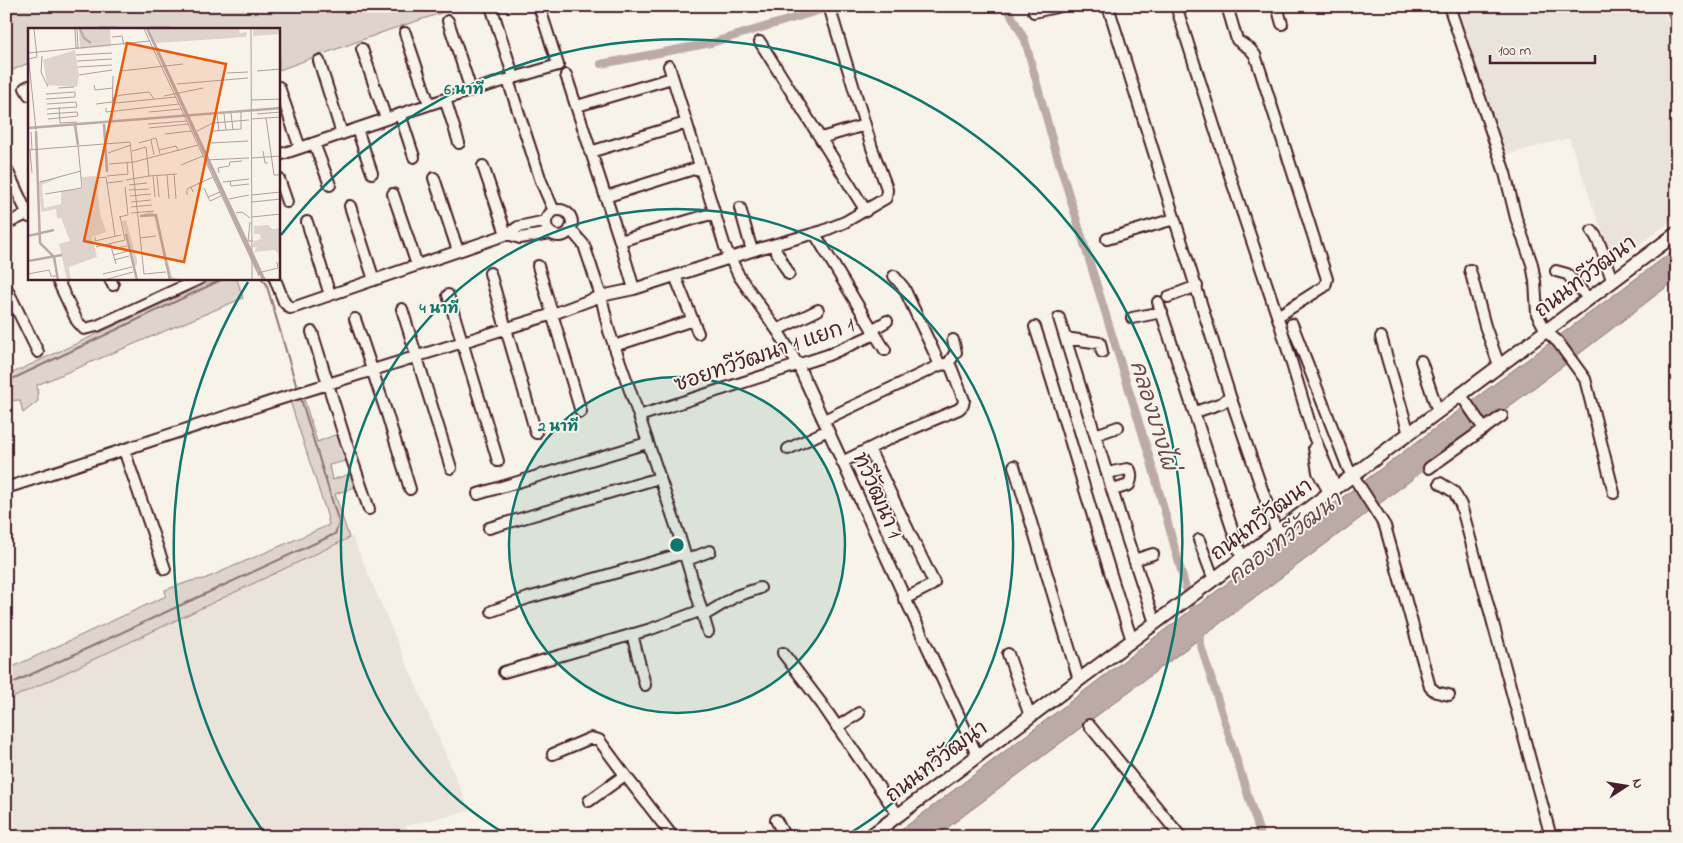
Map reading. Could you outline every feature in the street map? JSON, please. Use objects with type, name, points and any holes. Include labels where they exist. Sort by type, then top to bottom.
[{"type":"main road","name":"ถนนทวีวัฒนา","points":[[869,837],[1438,412],[1464,398],[1499,365],[1677,233]]},
{"type":"street","points":[[491,6],[541,181],[554,211]]},
{"type":"street","points":[[280,155],[471,90],[558,65],[539,6]]},
{"type":"street","points":[[6,488],[372,370],[553,314],[601,296],[634,289],[752,251],[815,234],[846,222],[866,211],[886,198],[887,190],[829,6]]},
{"type":"street","points":[[1034,12],[1061,6]]},
{"type":"street","points":[[1108,6],[1230,396],[1277,533]]},
{"type":"street","points":[[1176,6],[1232,182],[1278,316],[1313,434],[1318,472],[1333,491]]},
{"type":"street","points":[[1227,6],[1237,40],[1250,49],[1262,73],[1327,279],[1325,286],[1278,316]]},
{"type":"street","points":[[1277,6],[1282,24]]},
{"type":"street","points":[[1449,6],[1488,119],[1516,218],[1532,264],[1536,281],[1537,314],[1546,331],[1558,342],[1585,379],[1614,493]]},
{"type":"street","points":[[1672,6],[1677,20]]},
{"type":"street","points":[[448,22],[471,90]]},
{"type":"street","points":[[405,33],[429,104]]},
{"type":"street","points":[[760,42],[866,211]]},
{"type":"street","points":[[362,49],[386,119]]},
{"type":"street","points":[[319,61],[342,134]]},
{"type":"street","name":"ทวีวัฒนา 1","points":[[669,66],[714,214],[731,263],[777,330],[798,365],[977,756]]},
{"type":"street","points":[[566,75],[634,289]]},
{"type":"street","points":[[576,106],[672,78]]},
{"type":"street","points":[[280,90],[300,148]]},
{"type":"street","points":[[445,99],[460,143]]},
{"type":"street","points":[[400,114],[414,157]]},
{"type":"street","points":[[590,152],[686,123]]},
{"type":"street","points":[[821,138],[865,125]]},
{"type":"street","points":[[357,128],[372,173]]},
{"type":"street","points":[[314,143],[330,184]]},
{"type":"street","points":[[483,166],[507,234]]},
{"type":"street","points":[[605,197],[700,166]]},
{"type":"street","points":[[6,168],[28,216],[6,224]]},
{"type":"street","points":[[434,178],[458,251]]},
{"type":"street","points":[[280,182],[286,202]]},
{"type":"street","points":[[393,194],[417,265]]},
{"type":"street","points":[[350,206],[374,280]]},
{"type":"street","points":[[740,208],[752,251]]},
{"type":"street","points":[[507,234],[520,238],[551,233],[559,236],[563,235],[570,229],[572,222],[569,214],[561,210],[549,214],[546,221],[551,233]]},
{"type":"street","points":[[620,242],[714,214]]},
{"type":"street","points":[[1107,238],[1174,219]]},
{"type":"street","points":[[275,280],[284,302],[290,308],[507,234],[518,226],[546,221]]},
{"type":"street","points":[[307,222],[330,295]]},
{"type":"street","points":[[570,229],[584,245],[601,296],[614,346],[639,416],[708,632]]},
{"type":"street","points":[[1592,231],[1597,237],[1613,281]]},
{"type":"street","name":"ซอยทวีวัฒนา 1 แยก 1","points":[[639,416],[798,365],[848,347],[873,332],[815,234]]},
{"type":"street","points":[[773,245],[789,274]]},
{"type":"street","points":[[538,266],[581,412]]},
{"type":"street","points":[[1470,270],[1485,326],[1499,365]]},
{"type":"street","points":[[1556,271],[1567,274],[1589,299]]},
{"type":"street","points":[[490,273],[536,433]]},
{"type":"street","points":[[675,276],[698,332]]},
{"type":"street","points":[[842,462],[959,409],[963,405],[962,392],[951,367],[944,365],[904,288],[894,276]]},
{"type":"street","points":[[57,280],[77,321],[84,329],[97,326],[197,280]]},
{"type":"street","points":[[1197,286],[1163,299],[1162,312],[1242,559]]},
{"type":"street","points":[[6,287],[38,352]]},
{"type":"street","points":[[448,295],[498,461]]},
{"type":"street","points":[[402,309],[451,468]]},
{"type":"street","points":[[777,330],[818,310]]},
{"type":"street","points":[[1132,318],[1162,312]]},
{"type":"street","points":[[1059,318],[1155,623]]},
{"type":"street","points":[[355,319],[410,489]]},
{"type":"street","points":[[614,346],[692,320]]},
{"type":"street","points":[[885,350],[873,332],[888,321]]},
{"type":"street","points":[[1292,324],[1352,477],[1381,519],[1391,545],[1430,686],[1436,692],[1449,695]]},
{"type":"street","points":[[1035,327],[1132,640]]},
{"type":"street","points":[[312,332],[369,509]]},
{"type":"street","points":[[1381,336],[1409,434]]},
{"type":"street","points":[[1065,338],[1100,343],[1102,352]]},
{"type":"street","points":[[824,420],[944,365],[956,352],[953,340]]},
{"type":"street","points":[[1421,360],[1438,412]]},
{"type":"street","points":[[1195,412],[1222,404],[1230,396]]},
{"type":"street","points":[[1464,398],[1484,429]]},
{"type":"street","points":[[1429,468],[1502,416]]},
{"type":"street","points":[[1096,435],[1118,427]]},
{"type":"street","points":[[788,449],[828,430]]},
{"type":"street","points":[[478,494],[647,443]]},
{"type":"street","points":[[124,450],[166,569]]},
{"type":"street","points":[[869,450],[934,583],[904,599]]},
{"type":"street","points":[[1014,466],[1078,680]]},
{"type":"street","points":[[1107,473],[1126,469],[1130,470],[1132,480],[1130,484],[1113,490]]},
{"type":"street","points":[[489,528],[659,478]]},
{"type":"street","points":[[1440,482],[1454,492],[1461,505],[1552,837]]},
{"type":"street","points":[[1199,540],[1214,580]]},
{"type":"street","points":[[492,611],[528,598],[710,551]]},
{"type":"street","points":[[1134,560],[1153,554]]},
{"type":"street","points":[[504,672],[703,613],[736,596],[760,588]]},
{"type":"street","points":[[632,634],[644,685]]},
{"type":"street","points":[[783,652],[898,815]]},
{"type":"street","points":[[1008,654],[1030,716]]},
{"type":"street","points":[[837,727],[859,713]]},
{"type":"street","points":[[1089,725],[1181,837]]},
{"type":"street","points":[[553,754],[594,737],[599,740],[673,837]]},
{"type":"street","points":[[589,801],[626,775]]},
{"type":"street","points":[[776,820],[785,837]]},
{"type":"shaded area","points":[[6,6],[463,6],[389,30],[280,70],[280,28],[28,28],[28,63],[6,73]]},
{"type":"shaded area","points":[[1457,6],[1662,6],[1677,46],[1677,217],[1613,263],[1569,138],[1504,155]]},
{"type":"shaded area","points":[[1677,248],[1677,279],[1575,357],[935,837],[892,837],[1162,632]]},
{"type":"shaded area","points":[[214,280],[237,280],[243,298],[37,385],[38,401],[23,413],[20,400],[6,401],[6,376]]},
{"type":"shaded area","points":[[303,396],[317,442],[340,433],[349,460],[329,465],[332,480],[353,473],[358,486],[335,494],[349,538],[6,701],[6,670],[166,596],[165,590],[191,581],[204,579],[329,525],[290,401]]},
{"type":"shaded area","points":[[352,536],[470,811],[405,826],[412,837],[6,837],[6,701]]},
{"type":"waterway","points":[[601,64],[711,43],[834,6]]},
{"type":"waterway","name":"คลองบางไผ่","points":[[1006,6],[1025,40],[1054,146],[1149,455],[1185,585],[1196,617]]},
{"type":"waterway","points":[[6,382],[221,280]]},
{"type":"waterway","points":[[263,280],[266,283],[297,388]]},
{"type":"waterway","points":[[6,686],[335,534],[339,523],[301,399]]},
{"type":"waterway","name":"คลองบางไผ่","points":[[1199,630],[1200,643],[1261,837]]},
{"type":"water label","name":"คลองทวีวัฒนา","points":[[1284,537]]}]
